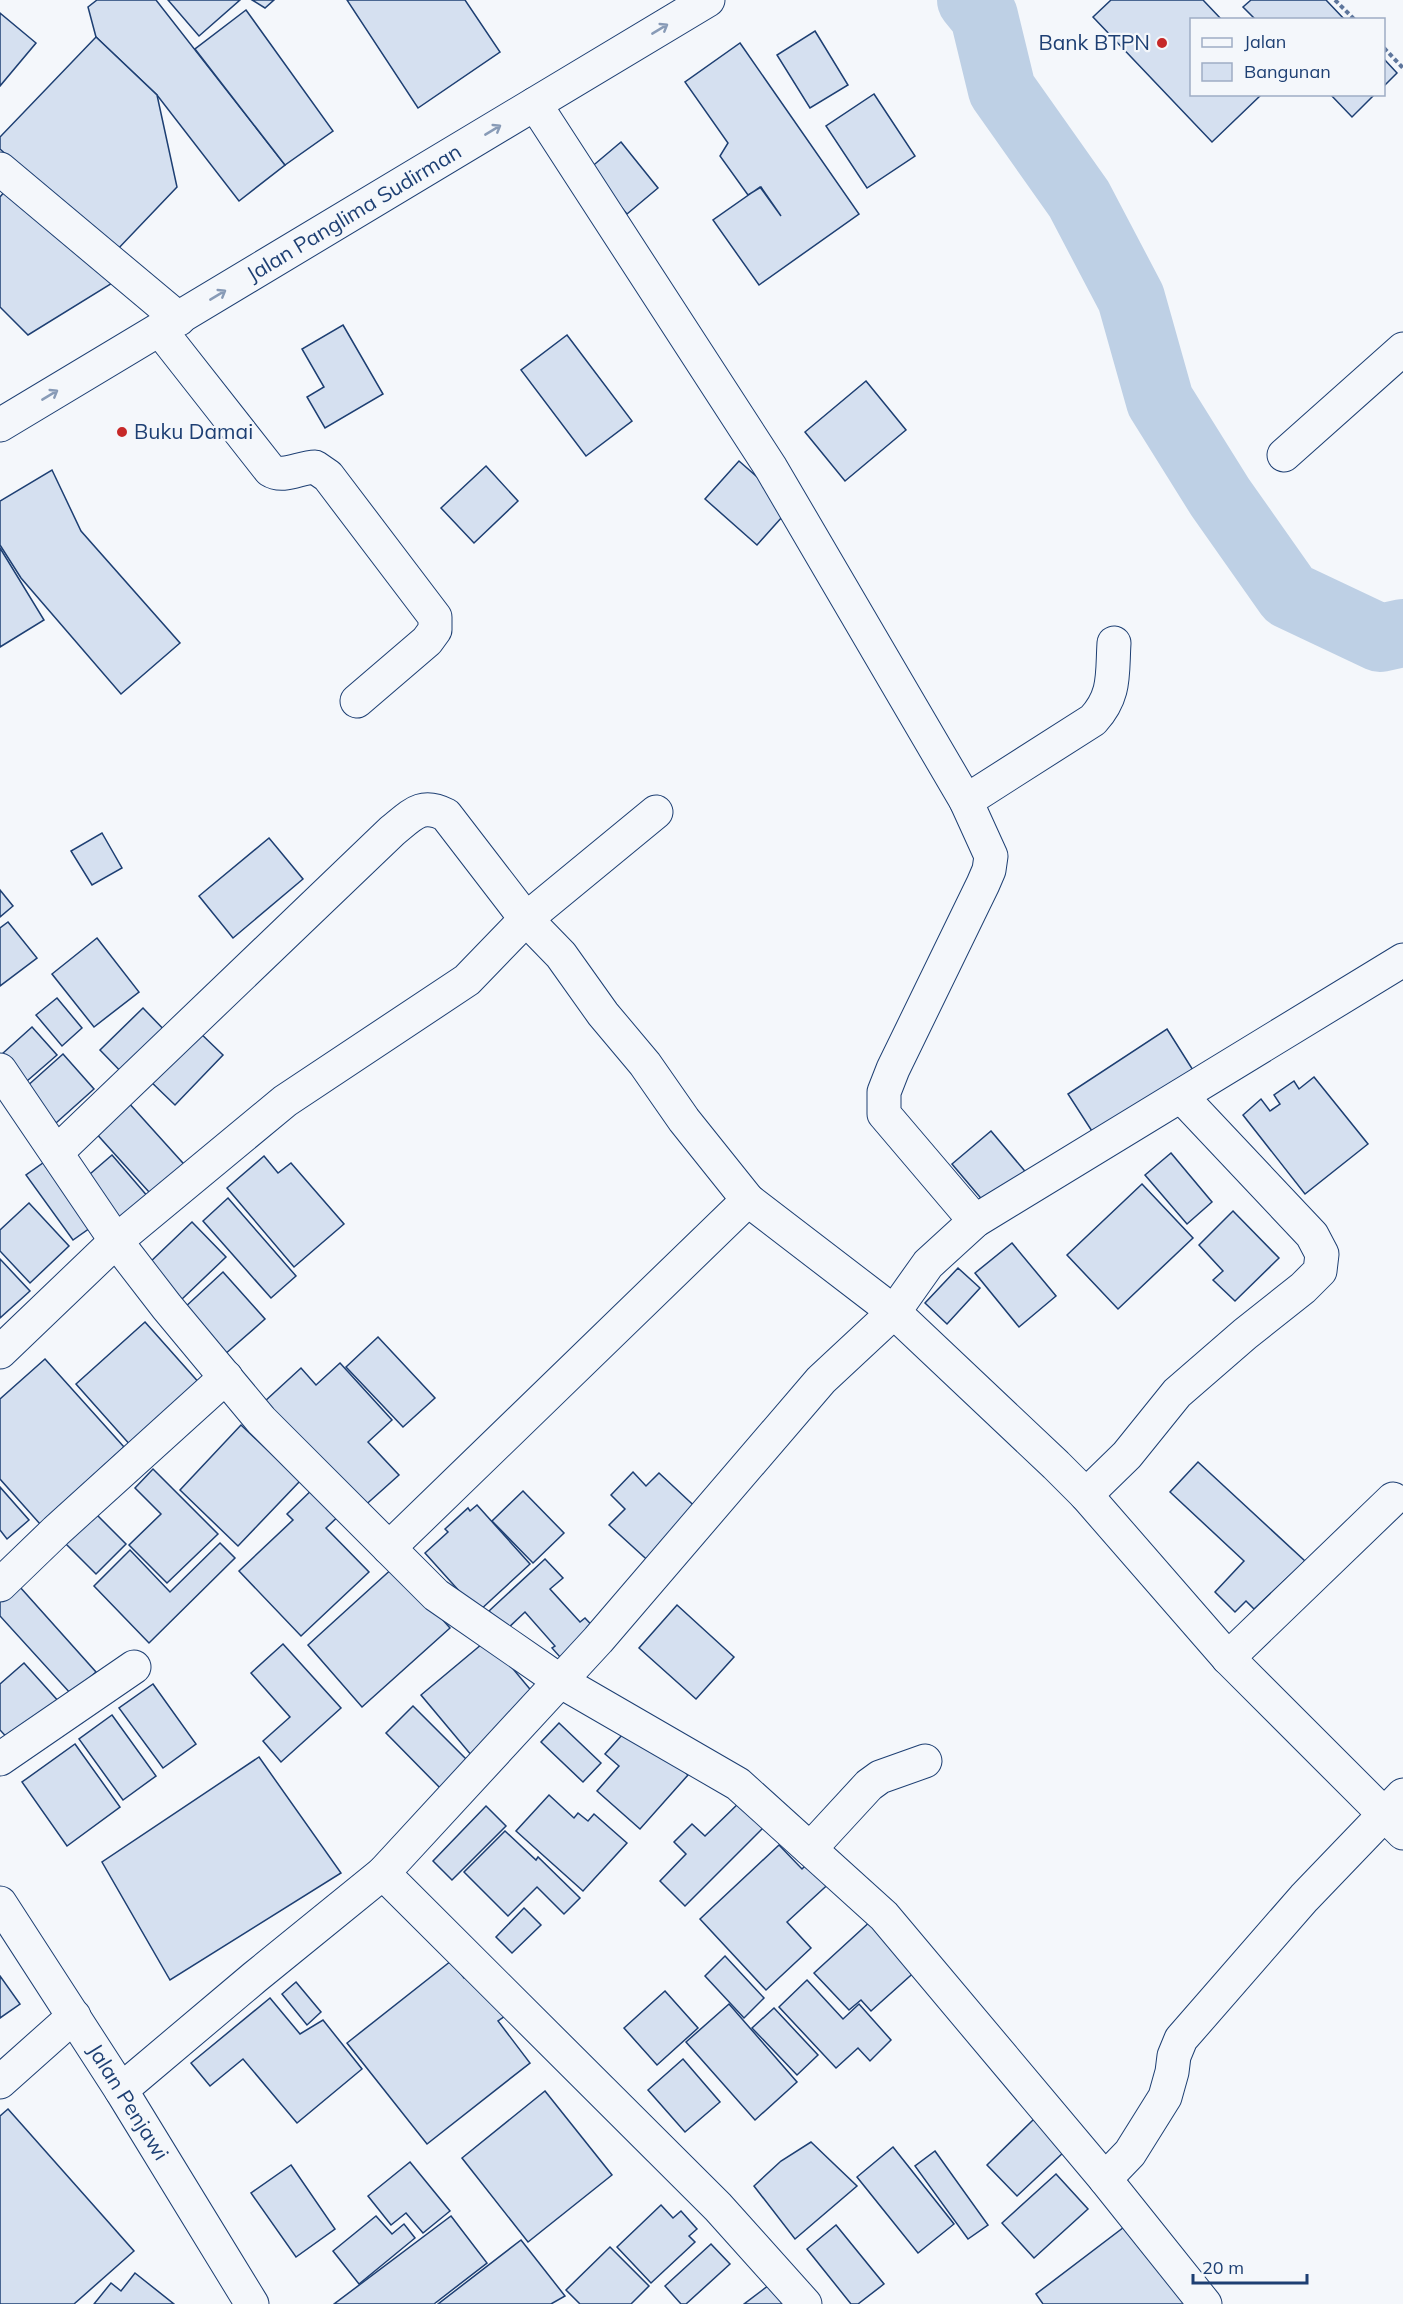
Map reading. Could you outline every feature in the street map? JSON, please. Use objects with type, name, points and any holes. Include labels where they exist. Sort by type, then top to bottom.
[{"type":"street","name":"Jalan Panglima Sudirman","points":[[0,425],[708,0]]},
{"type":"street","points":[[535,104],[771,468],[966,801],[991,856],[989,870],[892,1069],[884,1092],[885,1114],[975,1221]]},
{"type":"street","points":[[0,170],[170,325],[270,470],[276,474],[283,474],[315,466],[328,476],[435,617],[435,630],[427,641],[357,701]]},
{"type":"street","points":[[1284,455],[1403,349]]},
{"type":"street","points":[[966,801],[1093,720],[1103,709],[1110,696],[1114,643]]},
{"type":"street","points":[[57,1152],[392,831],[421,809],[435,809],[446,815],[526,919],[561,955],[603,1014],[645,1064],[684,1120],[748,1200],[894,1312],[1086,1495],[1228,1658],[1397,1814],[1304,1898],[1181,2039],[1174,2056],[1165,2097],[1130,2153],[1105,2179]]},
{"type":"street","points":[[0,1353],[116,1241],[285,1101],[467,980],[526,919],[656,812]]},
{"type":"street","points":[[121,2090],[255,1977],[383,1874],[598,1640],[821,1380],[894,1312],[928,1264],[975,1221],[1403,960]]},
{"type":"street","points":[[0,1070],[116,1241],[166,1307],[261,1420],[436,1595],[560,1681],[738,1784],[884,1916],[1105,2179],[1205,2304]]},
{"type":"street","points":[[1086,1495],[1127,1455],[1177,1393],[1303,1288],[1320,1271],[1322,1254],[1312,1235],[1181,1096]]},
{"type":"street","points":[[389,1548],[748,1200]]},
{"type":"street","points":[[0,1586],[56,1531],[226,1377]]},
{"type":"street","points":[[1228,1658],[1393,1499]]},
{"type":"street","points":[[0,1759],[134,1667]]},
{"type":"street","points":[[810,1849],[869,1785],[880,1777],[925,1761]]},
{"type":"street","points":[[383,1874],[718,2207],[805,2304]]},
{"type":"street","name":"Jalan Penjawi","points":[[0,1903],[75,2016],[252,2304]]},
{"type":"street","points":[[0,2082],[75,2016]]},
{"type":"path","points":[[1335,0],[1353,18]]},
{"type":"path","points":[[1385,50],[1403,68]]},
{"type":"building","points":[[97,0],[156,0],[285,165],[239,201],[157,95],[96,37],[88,7]]},
{"type":"building","points":[[168,0],[240,0],[199,36]]},
{"type":"building","points":[[252,0],[274,0],[265,8]]},
{"type":"building","points":[[347,0],[465,0],[500,52],[418,108]]},
{"type":"building","points":[[1111,0],[1203,0],[1220,18],[1190,18],[1190,96],[1260,96],[1212,142],[1093,17]]},
{"type":"building","points":[[1251,0],[1326,0],[1343,18],[1254,18],[1243,7]]},
{"type":"building","points":[[246,10],[333,131],[285,165],[195,49]]},
{"type":"building","points":[[0,13],[36,43],[0,86]]},
{"type":"building","points":[[815,31],[848,85],[810,108],[777,55]]},
{"type":"building","points":[[96,37],[157,95],[177,187],[115,252],[0,149],[0,137]]},
{"type":"building","points":[[740,43],[859,214],[759,285],[713,220],[753,192],[748,195],[720,156],[728,143],[685,82]]},
{"type":"building","points":[[1385,60],[1397,73],[1385,85]]},
{"type":"building","points":[[874,94],[915,156],[867,188],[826,126]]},
{"type":"building","points":[[1332,96],[1373,96],[1352,117]]},
{"type":"building","points":[[621,142],[658,188],[627,214],[589,169]]},
{"type":"building","points":[[6,190],[114,282],[28,335],[0,307],[0,197]]},
{"type":"building","points":[[343,325],[383,394],[325,428],[307,397],[324,387],[302,349]]},
{"type":"building","points":[[567,335],[632,421],[586,456],[521,370]]},
{"type":"building","points":[[866,381],[906,430],[845,481],[805,432]]},
{"type":"building","points":[[739,461],[791,507],[757,545],[705,499]]},
{"type":"building","points":[[486,466],[518,501],[474,543],[441,508]]},
{"type":"building","points":[[52,470],[81,531],[180,643],[121,694],[21,578],[0,545],[0,501]]},
{"type":"building","points":[[0,548],[44,620],[0,647]]},
{"type":"building","points":[[102,833],[122,868],[92,885],[71,851]]},
{"type":"building","points":[[269,838],[303,879],[233,938],[199,896]]},
{"type":"building","points":[[0,890],[13,906],[0,917]]},
{"type":"building","points":[[8,922],[37,958],[0,986],[0,928]]},
{"type":"building","points":[[97,938],[139,992],[94,1027],[52,974]]},
{"type":"building","points":[[57,998],[82,1028],[62,1046],[36,1015]]},
{"type":"building","points":[[143,1008],[172,1038],[129,1080],[100,1050]]},
{"type":"building","points":[[32,1027],[57,1055],[27,1081],[2,1054]]},
{"type":"building","points":[[195,1028],[223,1055],[175,1105],[147,1078]]},
{"type":"building","points":[[1167,1029],[1198,1078],[1099,1142],[1068,1094]]},
{"type":"building","points":[[63,1054],[94,1089],[56,1123],[25,1088]]},
{"type":"building","points":[[1314,1077],[1368,1144],[1305,1194],[1243,1115],[1261,1099],[1270,1111],[1280,1104],[1274,1095],[1294,1081],[1299,1089]]},
{"type":"building","points":[[127,1101],[191,1172],[158,1202],[94,1131]]},
{"type":"building","points":[[991,1131],[1029,1176],[990,1209],[952,1164]]},
{"type":"building","points":[[1171,1153],[1212,1202],[1187,1224],[1145,1175]]},
{"type":"building","points":[[112,1155],[155,1205],[127,1230],[83,1180]]},
{"type":"building","points":[[264,1156],[278,1173],[291,1163],[344,1224],[294,1267],[227,1188]]},
{"type":"building","points":[[50,1158],[97,1223],[73,1240],[26,1175]]},
{"type":"building","points":[[1142,1184],[1193,1238],[1118,1309],[1067,1255]]},
{"type":"building","points":[[228,1198],[296,1276],[271,1298],[203,1221]]},
{"type":"building","points":[[29,1203],[69,1246],[30,1283],[0,1251],[0,1230]]},
{"type":"building","points":[[1233,1211],[1279,1258],[1235,1301],[1213,1280],[1223,1271],[1199,1245]]},
{"type":"building","points":[[192,1222],[226,1257],[181,1300],[147,1265]]},
{"type":"building","points":[[1012,1243],[1056,1296],[1019,1327],[975,1273]]},
{"type":"building","points":[[0,1259],[30,1291],[0,1318]]},
{"type":"building","points":[[958,1268],[980,1288],[947,1324],[925,1303]]},
{"type":"building","points":[[223,1272],[265,1319],[224,1355],[183,1309]]},
{"type":"building","points":[[145,1322],[201,1385],[132,1447],[76,1384]]},
{"type":"building","points":[[378,1337],[435,1398],[403,1427],[346,1367]]},
{"type":"building","points":[[45,1359],[124,1447],[40,1524],[0,1479],[0,1399]]},
{"type":"building","points":[[340,1363],[392,1420],[368,1442],[399,1475],[361,1509],[264,1402],[301,1368],[316,1385]]},
{"type":"building","points":[[241,1425],[300,1481],[238,1546],[180,1490]]},
{"type":"building","points":[[1198,1462],[1305,1561],[1254,1609],[1246,1601],[1235,1612],[1215,1592],[1244,1561],[1170,1492]]},
{"type":"building","points":[[153,1469],[218,1534],[167,1583],[129,1545],[161,1514],[135,1488]]},
{"type":"building","points":[[633,1472],[646,1486],[659,1473],[704,1515],[655,1567],[609,1525],[625,1509],[611,1495]]},
{"type":"building","points":[[319,1483],[345,1510],[326,1528],[369,1572],[301,1636],[239,1571],[293,1520],[287,1514]]},
{"type":"building","points":[[0,1487],[29,1520],[7,1539],[0,1530]]},
{"type":"building","points":[[523,1491],[564,1533],[533,1563],[492,1521]]},
{"type":"building","points":[[477,1505],[530,1564],[478,1612],[425,1553],[448,1532],[445,1529],[468,1508],[470,1511]]},
{"type":"building","points":[[96,1514],[126,1544],[96,1574],[66,1544]]},
{"type":"building","points":[[220,1543],[235,1558],[149,1643],[94,1586],[130,1550],[170,1592]]},
{"type":"building","points":[[545,1559],[563,1578],[550,1589],[580,1622],[585,1618],[601,1635],[568,1666],[552,1648],[555,1646],[525,1612],[506,1630],[489,1611]]},
{"type":"building","points":[[395,1566],[450,1628],[362,1707],[308,1645]]},
{"type":"building","points":[[11,1577],[96,1672],[71,1694],[0,1616],[0,1587]]},
{"type":"building","points":[[677,1605],[734,1657],[696,1699],[639,1648]]},
{"type":"building","points":[[488,1639],[539,1700],[472,1756],[421,1695]]},
{"type":"building","points":[[283,1644],[341,1708],[281,1762],[263,1741],[290,1717],[251,1673]]},
{"type":"building","points":[[24,1663],[60,1703],[13,1744],[0,1730],[0,1684]]},
{"type":"building","points":[[153,1684],[196,1744],[163,1768],[119,1708]]},
{"type":"building","points":[[413,1706],[473,1766],[445,1793],[386,1733]]},
{"type":"building","points":[[112,1715],[156,1776],[123,1800],[79,1739]]},
{"type":"building","points":[[559,1723],[601,1763],[583,1782],[541,1742]]},
{"type":"building","points":[[631,1725],[688,1775],[640,1829],[597,1791],[619,1766],[605,1754]]},
{"type":"building","points":[[75,1744],[120,1807],[67,1846],[22,1782]]},
{"type":"building","points":[[259,1757],[341,1873],[170,1980],[102,1862]]},
{"type":"building","points":[[549,1795],[574,1818],[578,1813],[588,1821],[594,1814],[627,1843],[583,1891],[516,1831]]},
{"type":"building","points":[[744,1798],[768,1823],[685,1906],[660,1881],[686,1854],[674,1842],[692,1824],[705,1836]]},
{"type":"building","points":[[486,1806],[506,1826],[452,1880],[433,1861]]},
{"type":"building","points":[[505,1831],[536,1860],[538,1857],[580,1898],[564,1914],[537,1887],[508,1916],[464,1872]]},
{"type":"building","points":[[779,1845],[802,1869],[815,1856],[835,1878],[787,1922],[811,1948],[766,1990],[700,1919]]},
{"type":"building","points":[[524,1908],[541,1925],[512,1953],[496,1937]]},
{"type":"building","points":[[873,1919],[919,1968],[871,2011],[861,2000],[849,2010],[814,1973]]},
{"type":"building","points":[[725,1956],[764,1998],[744,2018],[705,1976]]},
{"type":"building","points":[[451,1961],[464,1978],[471,1972],[505,2016],[498,2021],[530,2063],[427,2144],[347,2043]]},
{"type":"building","points":[[0,1976],[20,2004],[0,2018]]},
{"type":"building","points":[[807,1980],[843,2019],[859,2004],[891,2040],[870,2061],[858,2048],[836,2068],[779,2007]]},
{"type":"building","points":[[296,1982],[321,2012],[307,2025],[282,1994]]},
{"type":"building","points":[[665,1991],[698,2028],[657,2065],[624,2028]]},
{"type":"building","points":[[270,1998],[300,2034],[323,2020],[362,2069],[297,2123],[243,2059],[210,2086],[191,2063]]},
{"type":"building","points":[[729,2004],[797,2082],[755,2120],[686,2042]]},
{"type":"building","points":[[774,2008],[818,2055],[797,2075],[752,2028]]},
{"type":"building","points":[[683,2059],[720,2102],[685,2132],[648,2090]]},
{"type":"building","points":[[545,2091],[612,2175],[528,2242],[462,2158]]},
{"type":"building","points":[[8,2109],[134,2251],[74,2304],[0,2304],[0,2116]]},
{"type":"building","points":[[1034,2119],[1065,2151],[1017,2196],[987,2165]]},
{"type":"building","points":[[811,2142],[857,2186],[795,2239],[754,2186],[781,2161]]},
{"type":"building","points":[[893,2147],[954,2224],[918,2253],[857,2177]]},
{"type":"building","points":[[935,2151],[988,2225],[968,2239],[915,2166]]},
{"type":"building","points":[[410,2162],[450,2211],[423,2233],[406,2213],[391,2225],[368,2196]]},
{"type":"building","points":[[291,2165],[335,2229],[296,2257],[251,2193]]},
{"type":"building","points":[[1056,2174],[1088,2209],[1034,2258],[1002,2223]]},
{"type":"building","points":[[661,2205],[673,2218],[681,2211],[697,2229],[689,2236],[695,2242],[651,2283],[617,2247]]},
{"type":"building","points":[[376,2216],[392,2234],[404,2224],[415,2238],[359,2284],[333,2251]]},
{"type":"building","points":[[451,2216],[487,2263],[434,2304],[334,2304]]},
{"type":"building","points":[[1132,2221],[1195,2304],[1043,2304],[1036,2294]]},
{"type":"building","points":[[836,2225],[884,2284],[858,2304],[851,2304],[807,2249]]},
{"type":"building","points":[[521,2240],[565,2296],[551,2304],[438,2304]]},
{"type":"building","points":[[711,2244],[730,2264],[686,2304],[681,2304],[665,2286]]},
{"type":"building","points":[[610,2247],[649,2286],[631,2304],[580,2304],[566,2290]]},
{"type":"building","points":[[135,2273],[174,2304],[94,2304],[111,2283],[121,2291]]},
{"type":"building","points":[[773,2282],[790,2304],[744,2304]]},
{"type":"waterway","points":[[971,0],[984,16],[1002,90],[1079,199],[1131,298],[1160,401],[1220,497],[1289,595],[1380,638],[1403,633]]},
{"type":"place","name":"Bank BTPN","points":[[1162,43]]},
{"type":"place","name":"Buku Damai","points":[[122,432]]}]
